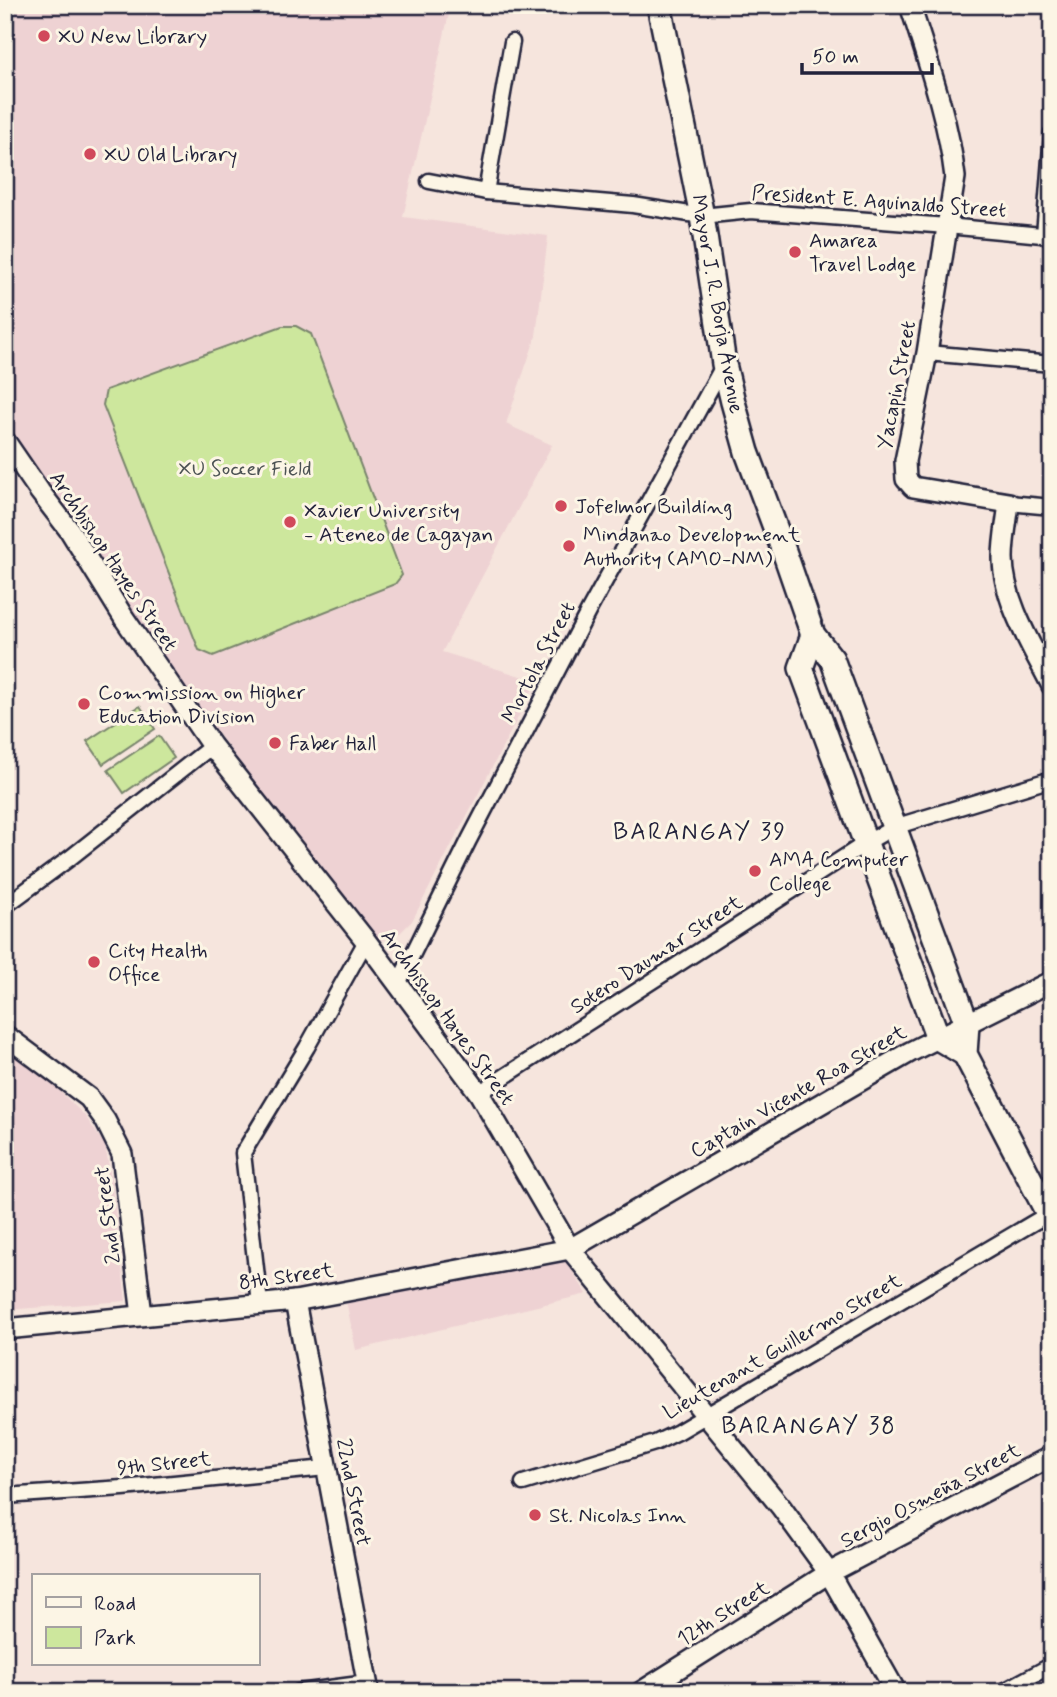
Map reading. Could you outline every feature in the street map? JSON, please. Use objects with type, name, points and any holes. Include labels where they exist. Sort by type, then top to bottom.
[{"type":"main road","name":"Mayor J. R. Borja Avenue","points":[[659,5],[702,216],[724,364],[747,452],[813,635],[832,659],[967,1024],[965,1054]]},
{"type":"main road","points":[[813,635],[801,668],[938,1038],[965,1054],[1050,1218]]},
{"type":"street","name":"Yacapin Street","points":[[910,5],[939,97],[955,177],[927,353],[905,461],[906,479],[913,487],[1009,503]]},
{"type":"street","points":[[486,192],[512,42]]},
{"type":"street","points":[[1048,235],[1052,133]]},
{"type":"street","name":"President E. Aguinaldo Street","points":[[429,181],[486,192],[633,205],[702,216],[751,211],[1048,235]]},
{"type":"street","points":[[927,353],[1052,364]]},
{"type":"street","name":"Mortola Street","points":[[398,984],[581,624],[724,364]]},
{"type":"street","name":"Archbishop Hayes Street","points":[[5,441],[70,531],[124,618],[212,746],[366,942],[479,1093],[570,1249],[781,1507],[829,1573],[896,1692]]},
{"type":"street","points":[[1052,507],[1009,503],[1003,559],[1007,588],[1021,624],[1052,686]]},
{"type":"street","points":[[5,906],[212,746]]},
{"type":"street","name":"Sotero Daumar Street","points":[[479,1093],[866,843],[894,828],[1052,779]]},
{"type":"street","points":[[260,1304],[243,1153],[366,942]]},
{"type":"street","name":"Captain Vicente Roa Street","points":[[570,1249],[910,1052],[1052,981]]},
{"type":"street","name":"2nd Street","points":[[5,1035],[89,1098],[115,1137],[122,1154],[142,1315]]},
{"type":"street","name":"Lieutenant Guillermo Street","points":[[523,1483],[655,1443],[707,1416],[1050,1218]]},
{"type":"street","name":"8th Street","points":[[5,1329],[295,1301],[570,1249]]},
{"type":"street","name":"22nd Street","points":[[295,1301],[368,1687]]},
{"type":"street","name":"Sergio Osmeña Street","points":[[829,1573],[1052,1456]]},
{"type":"street","name":"9th Street","points":[[5,1496],[123,1488],[326,1468]]},
{"type":"street","name":"12th Street","points":[[641,1692],[829,1573]]},
{"type":"street","points":[[1002,1692],[1052,1665]]},
{"type":"street","points":[[299,1692],[368,1687]]},
{"type":"shaded area","name":"Xavier University - Ateneo de Cagayan","points":[[5,5],[451,5],[403,217],[548,236],[536,336],[506,424],[552,445],[442,652],[537,681],[412,921],[400,933],[382,940],[372,938],[118,600],[5,419]]},
{"type":"shaded area","points":[[5,1045],[45,1077],[85,1116],[105,1145],[126,1301],[5,1310]]},
{"type":"shaded area","points":[[563,1257],[587,1294],[356,1350],[346,1300]]},
{"type":"green space","name":"XU Soccer Field","points":[[282,326],[296,326],[311,334],[402,575],[395,584],[213,656],[199,650],[103,405],[106,390]]},
{"type":"green space","points":[[140,706],[155,729],[103,764],[87,741]]},
{"type":"green space","points":[[159,736],[174,758],[124,793],[108,770]]},
{"type":"place","name":"XU New Library","points":[[44,36]]},
{"type":"place","name":"XU Old Library","points":[[90,154]]},
{"type":"place","name":"Amarea Travel Lodge","points":[[795,252]]},
{"type":"place","name":"Jofelmor Building","points":[[561,506]]},
{"type":"place","name":"Xavier University - Ateneo de Cagayan","points":[[290,522]]},
{"type":"place","name":"Mindanao Development Authority (AMO-NM)","points":[[569,546]]},
{"type":"place","name":"Commission on Higher Education Division","points":[[84,704]]},
{"type":"place","name":"Faber Hall","points":[[275,743]]},
{"type":"place","name":"AMA Computer College","points":[[755,871]]},
{"type":"place","name":"City Health Office","points":[[94,962]]},
{"type":"place","name":"St. Nicolas Inn","points":[[535,1515]]},
{"type":"district","name":"BARANGAY 39","points":[[700,831]]},
{"type":"district","name":"BARANGAY 38","points":[[809,1425]]}]
